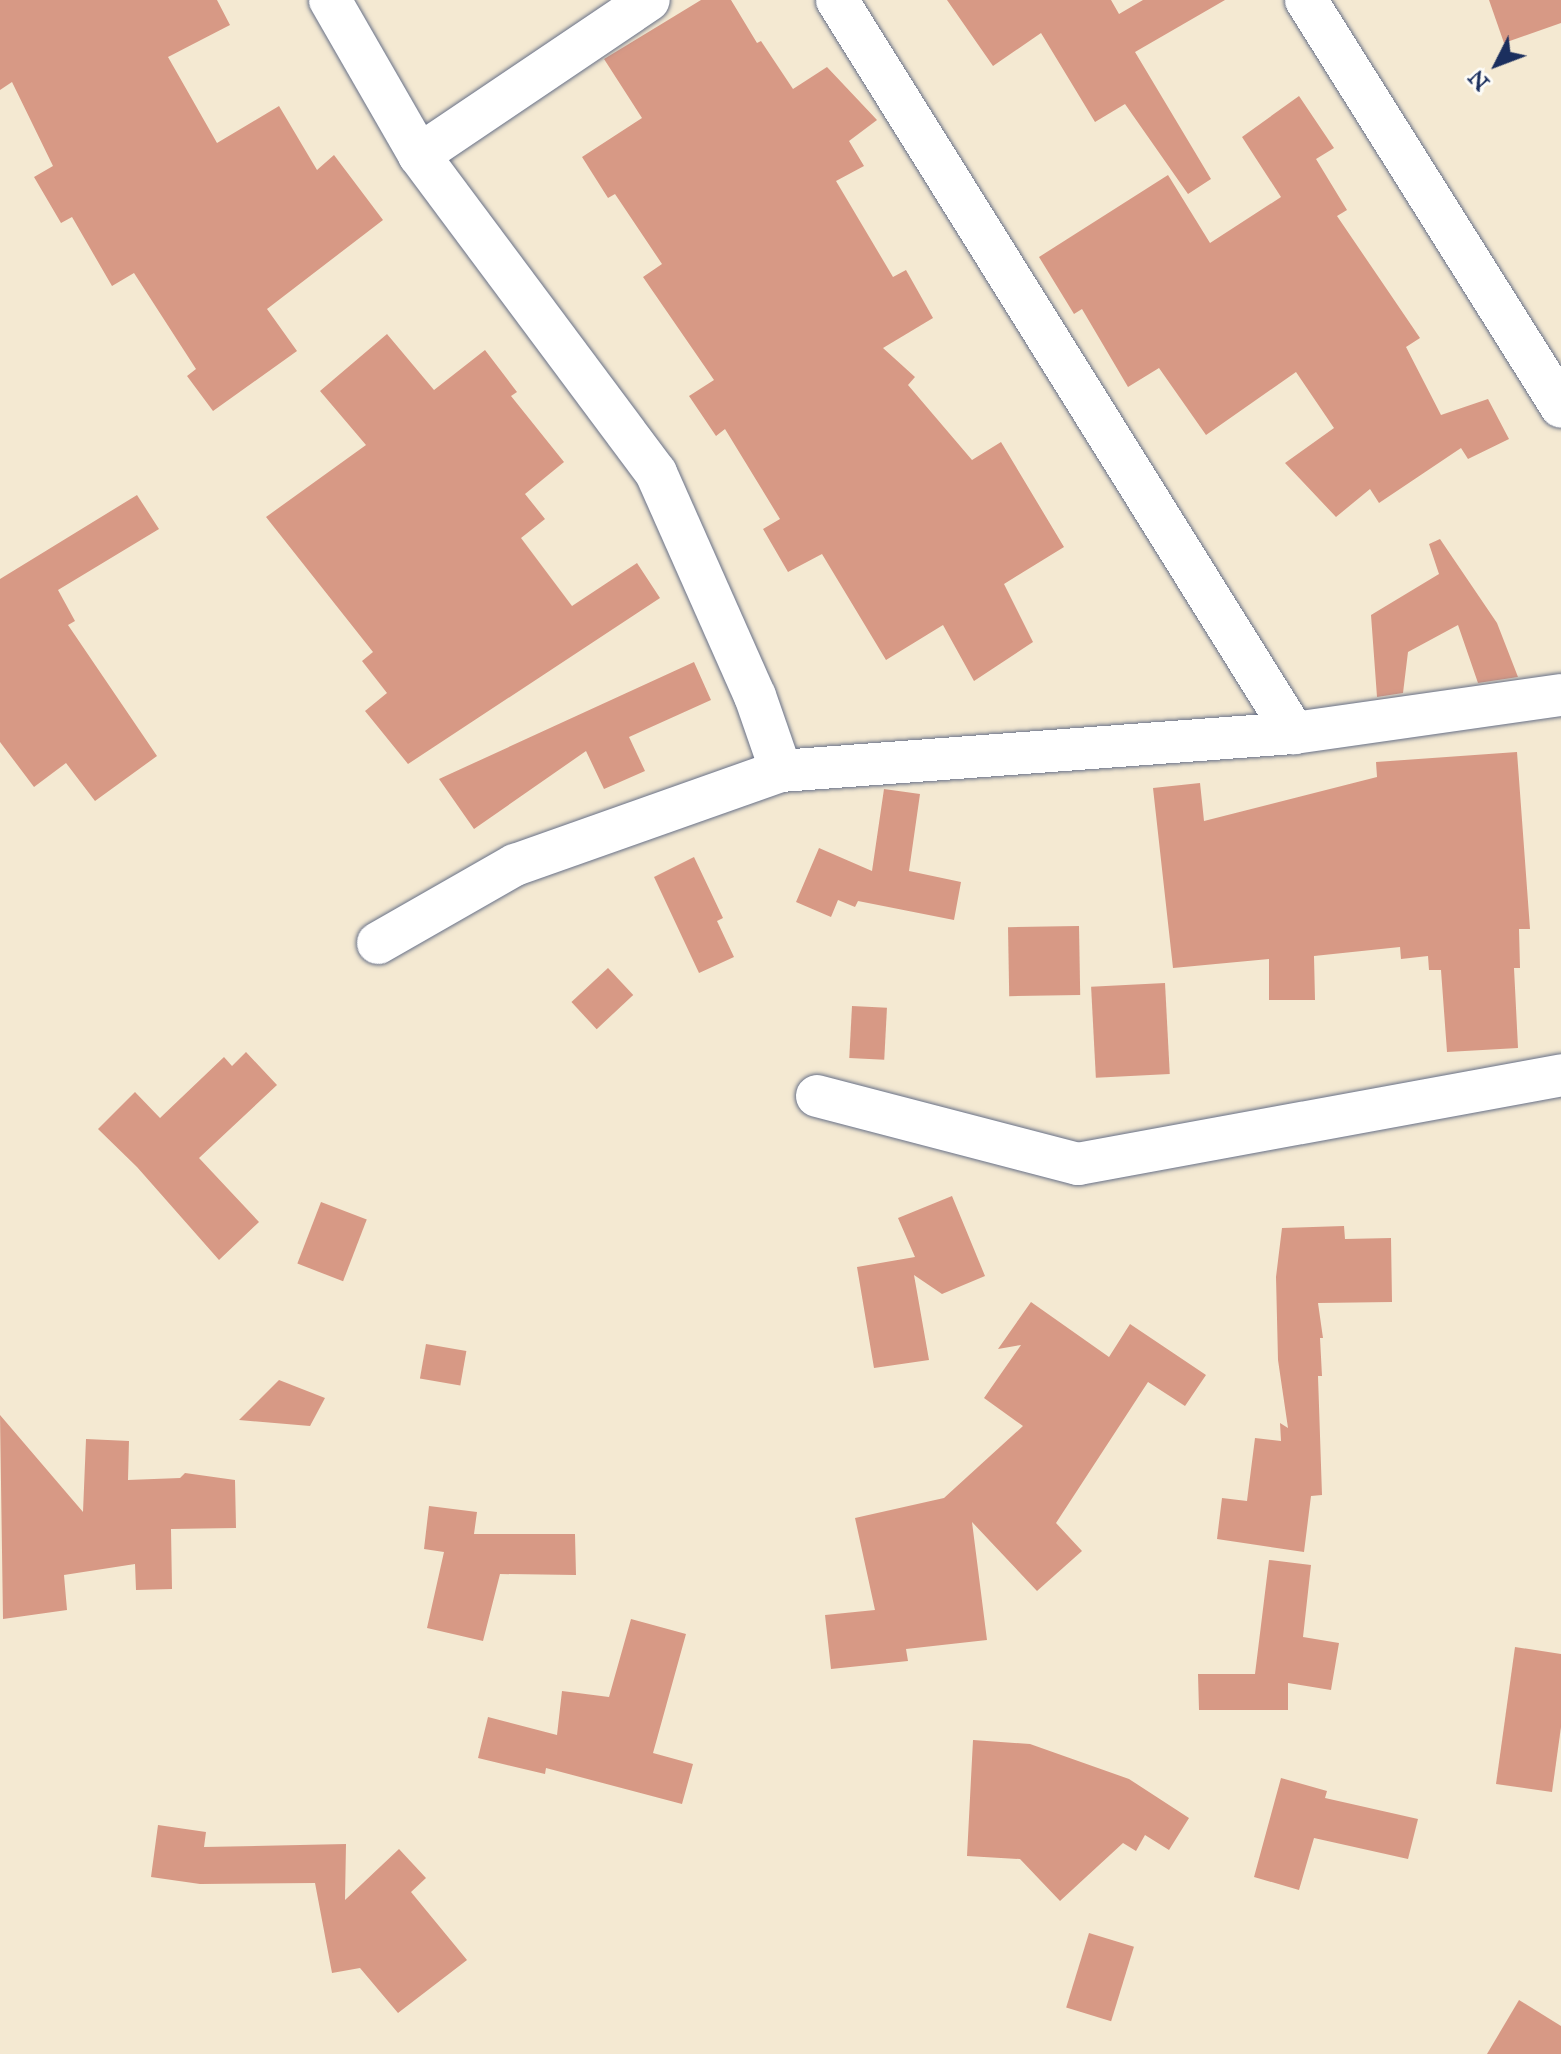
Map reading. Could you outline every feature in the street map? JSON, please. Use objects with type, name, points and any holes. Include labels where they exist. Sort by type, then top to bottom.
[{"type":"street","points":[[330,0],[419,155],[656,473],[755,696],[781,771]]},
{"type":"street","points":[[419,155],[649,0]]},
{"type":"street","points":[[837,0],[1294,733]]},
{"type":"street","points":[[1306,0],[1561,407]]},
{"type":"street","points":[[378,943],[515,865],[781,771],[1294,733],[1561,695]]},
{"type":"street","points":[[817,1096],[1078,1164],[1561,1075]]},
{"type":"building","points":[[0,0],[217,0],[230,25],[168,57],[217,143],[279,106],[317,170],[334,155],[383,220],[267,309],[297,351],[213,411],[187,376],[196,369],[134,273],[112,286],[72,217],[61,223],[34,177],[53,166],[12,82],[0,90]]},
{"type":"building","points":[[701,0],[731,0],[757,43],[761,41],[793,89],[827,67],[877,120],[849,141],[864,166],[836,181],[893,277],[906,270],[933,318],[883,348],[915,377],[908,385],[972,460],[1001,442],[1064,547],[1004,584],[1033,642],[974,681],[943,625],[886,660],[822,554],[788,572],[763,529],[780,519],[725,429],[716,436],[689,396],[714,380],[643,277],[662,264],[615,194],[608,198],[582,157],[642,118],[604,59]]},
{"type":"building","points":[[947,0],[1111,0],[1119,14],[1143,0],[1225,0],[1135,52],[1211,179],[1188,194],[1125,104],[1095,122],[1041,33],[993,66]]},
{"type":"building","points":[[1489,0],[1561,0],[1561,23],[1504,43]]},
{"type":"building","points":[[1299,96],[1334,148],[1316,159],[1347,210],[1337,216],[1420,338],[1406,347],[1441,415],[1488,399],[1509,439],[1468,459],[1461,448],[1379,503],[1370,489],[1336,517],[1285,463],[1334,428],[1296,372],[1206,435],[1159,368],[1128,387],[1082,309],[1074,314],[1039,257],[1168,175],[1210,243],[1281,197],[1242,137]]},
{"type":"building","points":[[387,334],[434,390],[485,350],[517,392],[511,396],[564,462],[525,494],[545,519],[521,538],[572,606],[637,563],[660,598],[408,764],[365,711],[387,693],[362,661],[373,652],[266,517],[366,445],[320,391]]},
{"type":"building","points":[[137,495],[159,529],[58,590],[75,621],[68,625],[157,756],[95,801],[66,763],[34,787],[0,742],[0,579]]},
{"type":"building","points":[[1440,539],[1497,623],[1518,677],[1478,683],[1458,625],[1408,652],[1403,693],[1377,697],[1371,615],[1439,574],[1429,544]]},
{"type":"building","points":[[694,662],[711,700],[629,737],[645,771],[604,789],[586,751],[474,829],[439,779]]},
{"type":"building","points":[[1517,752],[1530,929],[1519,929],[1520,968],[1514,968],[1518,1048],[1447,1052],[1441,970],[1429,970],[1428,956],[1401,959],[1400,947],[1314,956],[1315,1000],[1269,1000],[1269,959],[1173,968],[1153,788],[1200,783],[1204,821],[1377,777],[1376,762]]},
{"type":"building","points":[[884,789],[920,794],[909,871],[961,882],[954,920],[858,901],[855,907],[838,900],[831,917],[796,902],[819,848],[872,871]]},
{"type":"building","points":[[694,857],[723,918],[717,921],[734,957],[699,973],[654,877]]},
{"type":"building","points":[[1079,926],[1080,995],[1009,996],[1008,927]]},
{"type":"building","points":[[608,968],[633,995],[597,1029],[571,1002]]},
{"type":"building","points":[[1165,983],[1170,1074],[1096,1078],[1091,987]]},
{"type":"building","points":[[852,1006],[887,1008],[884,1060],[849,1058]]},
{"type":"building","points":[[246,1052],[277,1085],[199,1158],[259,1222],[219,1260],[137,1167],[98,1129],[135,1092],[160,1118],[224,1057],[232,1066]]},
{"type":"building","points":[[952,1196],[985,1276],[942,1294],[914,1275],[929,1360],[874,1368],[857,1267],[915,1257],[898,1218]]},
{"type":"building","points":[[321,1202],[367,1220],[343,1281],[297,1264]]},
{"type":"building","points":[[1344,1226],[1345,1239],[1391,1238],[1392,1302],[1318,1303],[1323,1338],[1320,1338],[1322,1376],[1318,1376],[1322,1495],[1311,1496],[1304,1552],[1217,1539],[1222,1498],[1247,1501],[1255,1438],[1281,1441],[1280,1423],[1288,1428],[1278,1360],[1276,1277],[1282,1228]]},
{"type":"building","points":[[1031,1302],[1109,1357],[1130,1324],[1206,1375],[1185,1406],[1148,1382],[1056,1523],[1082,1551],[1037,1591],[972,1522],[987,1640],[906,1649],[908,1661],[831,1669],[825,1615],[875,1610],[855,1518],[944,1498],[1023,1426],[984,1398],[1021,1345],[998,1349]]},
{"type":"building","points":[[426,1344],[466,1351],[460,1386],[420,1378]]},
{"type":"building","points":[[279,1380],[325,1398],[310,1426],[239,1420]]},
{"type":"building","points":[[0,1415],[83,1512],[86,1439],[129,1441],[128,1480],[180,1478],[185,1473],[235,1480],[236,1528],[171,1529],[172,1589],[136,1590],[135,1564],[64,1575],[67,1610],[3,1619]]},
{"type":"building","points":[[429,1506],[477,1512],[474,1534],[575,1534],[576,1575],[500,1574],[483,1641],[427,1628],[444,1552],[424,1549]]},
{"type":"building","points":[[1269,1560],[1311,1565],[1303,1637],[1339,1643],[1331,1690],[1288,1683],[1288,1710],[1199,1710],[1198,1674],[1255,1674]]},
{"type":"building","points":[[631,1619],[686,1634],[653,1753],[693,1764],[682,1804],[546,1768],[545,1774],[478,1758],[488,1717],[557,1735],[562,1691],[609,1697]]},
{"type":"building","points":[[1515,1647],[1561,1654],[1561,1727],[1552,1792],[1496,1784]]},
{"type":"building","points":[[973,1740],[1030,1744],[1129,1779],[1189,1818],[1169,1850],[1145,1835],[1136,1851],[1123,1843],[1060,1901],[1020,1859],[967,1856]]},
{"type":"building","points":[[1281,1778],[1327,1791],[1325,1798],[1418,1819],[1408,1859],[1314,1838],[1299,1890],[1254,1877]]},
{"type":"building","points":[[158,1825],[206,1832],[204,1847],[346,1844],[345,1900],[399,1849],[426,1878],[411,1892],[467,1960],[398,2013],[360,1968],[332,1973],[315,1883],[200,1884],[151,1877]]},
{"type":"building","points":[[1089,1933],[1134,1947],[1111,2021],[1066,2008]]},
{"type":"building","points":[[1519,2000],[1561,2026],[1561,2054],[1487,2054]]}]
